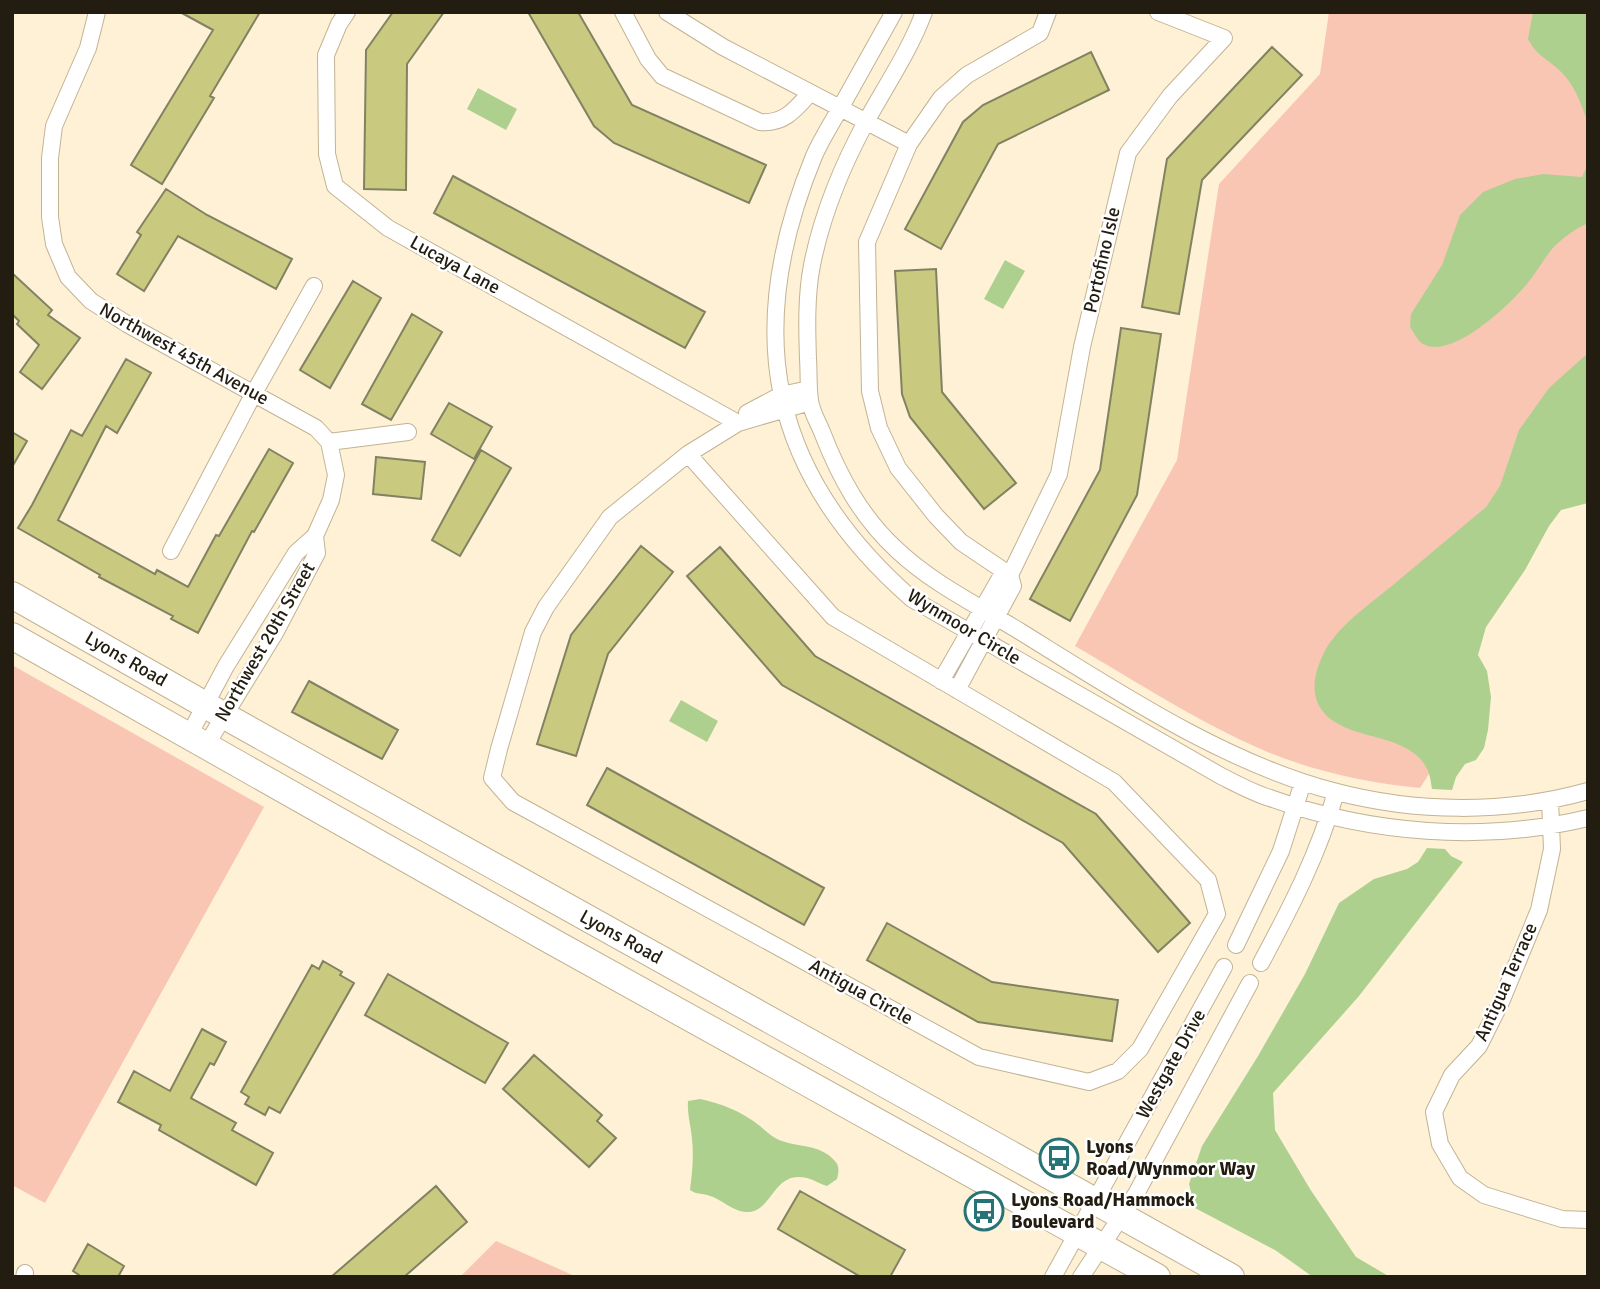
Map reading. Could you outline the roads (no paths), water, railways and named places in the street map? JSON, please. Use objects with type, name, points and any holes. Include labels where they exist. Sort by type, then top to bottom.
[{"type":"main road","name":"Lyons Road","points":[[12,595],[1231,1277]]},
{"type":"main road","name":"Lyons Road","points":[[12,636],[196,742],[1157,1277]]},
{"type":"street","name":"Northwest 45th Avenue","points":[[97,12],[88,48],[54,126],[50,158],[49,208],[54,244],[68,277],[91,302],[316,428],[329,442]]},
{"type":"street","name":"Lucaya Lane","points":[[347,12],[326,55],[327,154],[335,186],[388,228],[738,423]]},
{"type":"street","points":[[623,12],[648,59],[662,76],[760,122],[772,123],[785,119],[810,93]]},
{"type":"street","points":[[667,12],[723,47],[909,144]]},
{"type":"street","name":"Wynmoor Circle","points":[[894,12],[815,153],[787,242],[775,298],[775,362],[782,402],[797,448],[814,483],[848,533],[879,570],[912,599],[1221,776],[1268,798],[1329,816],[1403,828],[1462,833],[1552,827],[1588,818]]},
{"type":"street","name":"Wynmoor Circle","points":[[924,12],[902,60],[866,123],[833,191],[812,265],[807,330],[810,396],[837,469],[865,516],[896,549],[929,578],[982,607],[1116,691],[1249,761],[1303,782],[1336,792],[1406,805],[1439,808],[1487,807],[1550,800],[1588,791]]},
{"type":"street","points":[[1010,575],[961,542],[936,516],[898,468],[879,428],[870,391],[867,243],[909,144],[941,98],[967,75],[1040,33],[1048,12]]},
{"type":"street","name":"Portofino Isle","points":[[982,607],[999,580],[1010,575],[1059,474],[1082,347],[1128,153],[1170,96],[1224,38],[1158,12]]},
{"type":"street","points":[[172,551],[254,393],[314,286]]},
{"type":"street","name":"Antigua Circle","points":[[688,454],[834,617],[1114,782],[1208,880],[1217,914],[1140,1049],[1118,1071],[1089,1082],[979,1057],[513,802],[492,778],[533,632],[547,607],[610,517],[688,454],[738,423],[782,402],[810,396]]},
{"type":"street","points":[[329,442],[408,432]]},
{"type":"street","name":"Northwest 20th Street","points":[[214,710],[226,666],[296,553],[315,536],[331,499],[336,475],[329,442]]},
{"type":"street","name":"Northwest 20th Street","points":[[196,742],[214,710],[275,633],[317,553],[315,536]]},
{"type":"street","name":"Portofino Isle","points":[[997,618],[1013,586],[1010,575]]},
{"type":"street","points":[[941,681],[982,607]]},
{"type":"street","points":[[957,690],[997,618]]},
{"type":"street","points":[[1236,945],[1281,851],[1303,782]]},
{"type":"street","points":[[1261,963],[1302,887],[1336,792]]},
{"type":"street","name":"Antigua Terrace","points":[[1550,800],[1552,849],[1539,910],[1501,1002],[1479,1046],[1452,1075],[1434,1112],[1440,1144],[1460,1178],[1484,1195],[1562,1219],[1588,1220]]},
{"type":"street","name":"Westgate Drive","points":[[1053,1277],[1224,967]]},
{"type":"street","name":"Westgate Drive","points":[[1082,1277],[1123,1217],[1250,983]]},
{"type":"place","name":"Lyons Road/Wynmoor Way","points":[[1059,1158]]},
{"type":"place","name":"Lyons Road/Hammock Boulevard","points":[[984,1211]]}]
